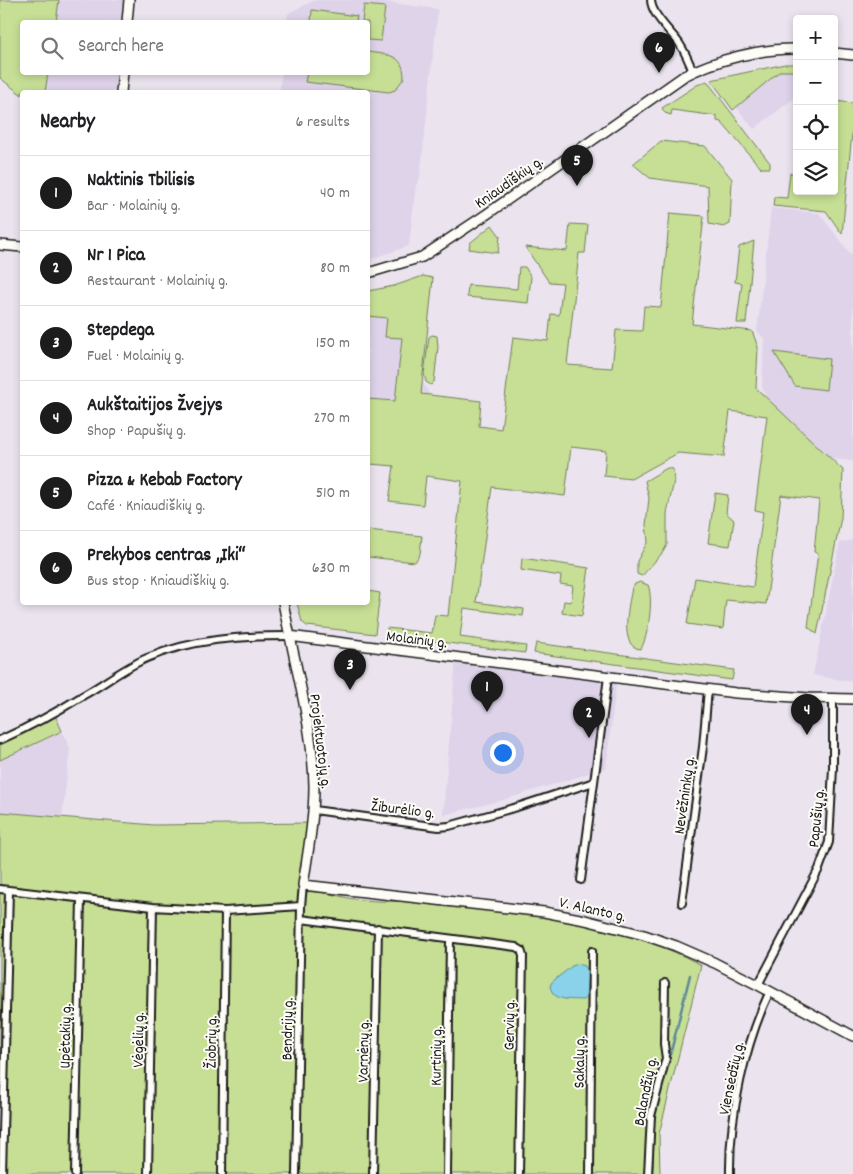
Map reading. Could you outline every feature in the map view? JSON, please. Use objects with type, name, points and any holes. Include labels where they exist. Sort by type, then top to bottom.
[{"type":"main road","points":[[127,20],[130,0]]},
{"type":"main road","name":"Kniaudiškių g.","points":[[370,273],[422,257],[692,72],[763,50],[793,49]]},
{"type":"main road","points":[[838,53],[853,55]]},
{"type":"main road","points":[[121,90],[123,75]]},
{"type":"main road","points":[[0,245],[20,247]]},
{"type":"main road","name":"Projektuotojų g.","points":[[284,605],[311,755],[314,810],[303,885]]},
{"type":"main road","name":"Molainių g.","points":[[289,636],[708,690],[778,696],[853,699]]},
{"type":"main road","name":"V. Alanto g.","points":[[303,885],[544,912],[585,920],[676,946],[758,984],[853,1036]]},
{"type":"street","points":[[651,0],[652,8],[685,53],[692,72]]},
{"type":"street","name":"Molainių g.","points":[[0,740],[75,701],[125,669],[162,652],[222,638],[289,636]]},
{"type":"street","points":[[580,880],[608,677]]},
{"type":"street","name":"Nevėžninkų g.","points":[[682,904],[703,747],[708,690]]},
{"type":"street","name":"Papušių g.","points":[[758,984],[819,869],[829,842],[833,768],[833,699]]},
{"type":"street","name":"Žiburėlio g.","points":[[314,810],[449,826],[517,807],[594,782]]},
{"type":"street","name":"Bendrijų g.","points":[[296,1174],[303,885]]},
{"type":"street","points":[[0,889],[153,907],[225,911],[301,906]]},
{"type":"street","points":[[2,1174],[9,890]]},
{"type":"street","name":"Upėtakių g.","points":[[75,1174],[81,899]]},
{"type":"street","name":"Vėgėlių g.","points":[[148,1174],[153,907]]},
{"type":"street","name":"Žiobrių g.","points":[[222,1174],[225,911]]},
{"type":"street","name":"Gervių g.","points":[[301,919],[516,947],[521,950],[523,956],[519,1174]]},
{"type":"street","name":"Varnėnų g.","points":[[373,1174],[378,928]]},
{"type":"street","name":"Kurtinių g.","points":[[447,1174],[450,939]]},
{"type":"street","name":"Sakalų g.","points":[[590,1174],[592,951]]},
{"type":"street","name":"Balandžių g.","points":[[648,1174],[651,1116],[666,1058],[664,1044],[665,983]]},
{"type":"street","name":"Viensėdžių g.","points":[[730,1174],[737,1102],[748,1052],[770,991]]},
{"type":"shaded area","points":[[59,0],[125,0],[123,20],[56,20]]},
{"type":"shaded area","points":[[316,0],[369,0],[438,9],[420,178],[416,185],[409,246],[370,259],[370,90],[279,90],[282,75],[370,75],[370,20],[287,20],[288,13]]},
{"type":"shaded area","points":[[780,71],[793,71],[793,99],[754,129],[736,107]]},
{"type":"shaded area","points":[[48,75],[118,75],[116,90],[45,90]]},
{"type":"shaded area","points":[[771,208],[819,213],[853,257],[853,461],[805,456],[762,388],[764,339],[757,331]]},
{"type":"shaded area","points":[[423,276],[433,278],[422,381],[439,411],[370,428],[370,291],[394,286]]},
{"type":"shaded area","points":[[853,540],[853,682],[813,675],[840,543]]},
{"type":"shaded area","points":[[456,658],[617,678],[606,768],[503,800],[443,815]]},
{"type":"shaded area","points":[[62,731],[70,748],[62,818],[0,812],[0,760]]},
{"type":"green space","points":[[0,0],[59,0],[56,20],[20,20],[20,75],[48,75],[45,90],[20,90],[20,93],[0,78]]},
{"type":"green space","points":[[364,5],[385,7],[381,41],[370,40],[370,20],[362,20]]},
{"type":"green space","points":[[312,10],[357,16],[356,20],[311,20]]},
{"type":"green space","points":[[370,52],[388,55],[398,60],[403,70],[404,78],[395,90],[389,92],[305,82],[307,75],[370,75]]},
{"type":"green space","points":[[785,64],[793,64],[793,71],[780,71],[733,110],[711,80]]},
{"type":"green space","points":[[707,81],[770,163],[770,168],[761,168],[721,122],[717,121],[717,116],[672,110],[671,115],[665,113],[662,108],[697,85]]},
{"type":"green space","points":[[838,101],[853,103],[853,123],[842,234],[826,211],[773,206],[774,197],[787,198],[790,173],[793,174],[793,195],[838,195]]},
{"type":"green space","points":[[661,141],[705,146],[732,179],[730,224],[724,227],[709,224],[708,186],[650,178],[633,164]]},
{"type":"green space","points":[[670,213],[704,216],[692,324],[752,331],[758,347],[756,388],[843,470],[841,518],[817,634],[808,627],[818,553],[814,552],[819,500],[781,495],[766,604],[726,600],[723,629],[687,624],[695,578],[753,587],[763,512],[755,510],[767,416],[730,411],[724,457],[678,453],[631,479],[604,476],[606,451],[571,447],[565,496],[492,487],[476,602],[524,609],[523,616],[464,608],[460,637],[526,646],[525,653],[386,635],[387,628],[432,633],[435,615],[448,616],[462,481],[426,476],[423,505],[389,501],[394,466],[370,464],[370,399],[395,401],[402,338],[385,337],[387,318],[370,316],[370,291],[394,286],[423,276],[433,278],[421,394],[481,401],[479,426],[501,429],[513,337],[548,341],[551,314],[559,315],[563,283],[549,282],[525,247],[567,251],[570,224],[588,225],[585,253],[579,253],[567,365],[612,368],[616,330],[642,331],[644,306],[661,307]]},
{"type":"green space","points":[[492,225],[500,236],[498,253],[469,249],[470,243]]},
{"type":"green space","points":[[754,241],[746,323],[737,323],[742,283],[735,282],[739,247]]},
{"type":"green space","points":[[519,267],[525,267],[531,277],[528,303],[467,297],[468,285],[517,289]]},
{"type":"green space","points":[[432,335],[437,336],[438,347],[434,382],[431,385],[426,382],[424,374],[429,337]]},
{"type":"green space","points":[[774,352],[829,359],[826,390],[795,386]]},
{"type":"green space","points":[[667,468],[673,469],[674,481],[667,513],[667,545],[642,576],[637,574],[637,561],[648,541],[646,525],[649,498],[645,481]]},
{"type":"green space","points":[[715,493],[728,495],[726,513],[734,520],[730,546],[708,543]]},
{"type":"green space","points":[[370,530],[422,536],[420,554],[415,562],[370,557]]},
{"type":"green space","points":[[522,558],[589,568],[582,616],[562,613],[564,601],[571,602],[573,586],[560,584],[561,576],[521,570]]},
{"type":"green space","points":[[640,582],[648,585],[650,592],[648,627],[641,649],[634,647],[629,641],[627,633],[632,587]]},
{"type":"green space","points":[[370,591],[380,593],[375,634],[307,626],[302,622],[298,605],[370,605]]},
{"type":"green space","points":[[536,643],[734,670],[732,680],[534,653]]},
{"type":"green space","points":[[54,713],[62,731],[0,760],[0,740]]},
{"type":"green space","points":[[0,812],[154,825],[312,823],[303,892],[323,893],[360,900],[405,901],[519,913],[557,919],[632,936],[667,949],[701,965],[659,1134],[660,1174],[0,1174]]},
{"type":"water","points":[[578,964],[585,966],[588,972],[586,997],[583,1000],[563,999],[555,995],[550,986],[552,982],[572,966]]},
{"type":"waterway","points":[[653,1124],[690,975]]},
{"type":"waterway","points":[[652,1174],[653,1142]]},
{"type":"place","name":"Prekybos centras „Iki“","points":[[659,73]]},
{"type":"place","name":"Pizza & Kebab Factory","points":[[577,186]]},
{"type":"place","name":"Stepdega","points":[[350,690]]},
{"type":"place","name":"Naktinis Tbilisis","points":[[487,712]]},
{"type":"place","name":"Aukštaitijos Žvejys","points":[[807,735]]},
{"type":"place","name":"Nr 1 Pica","points":[[589,738]]}]
